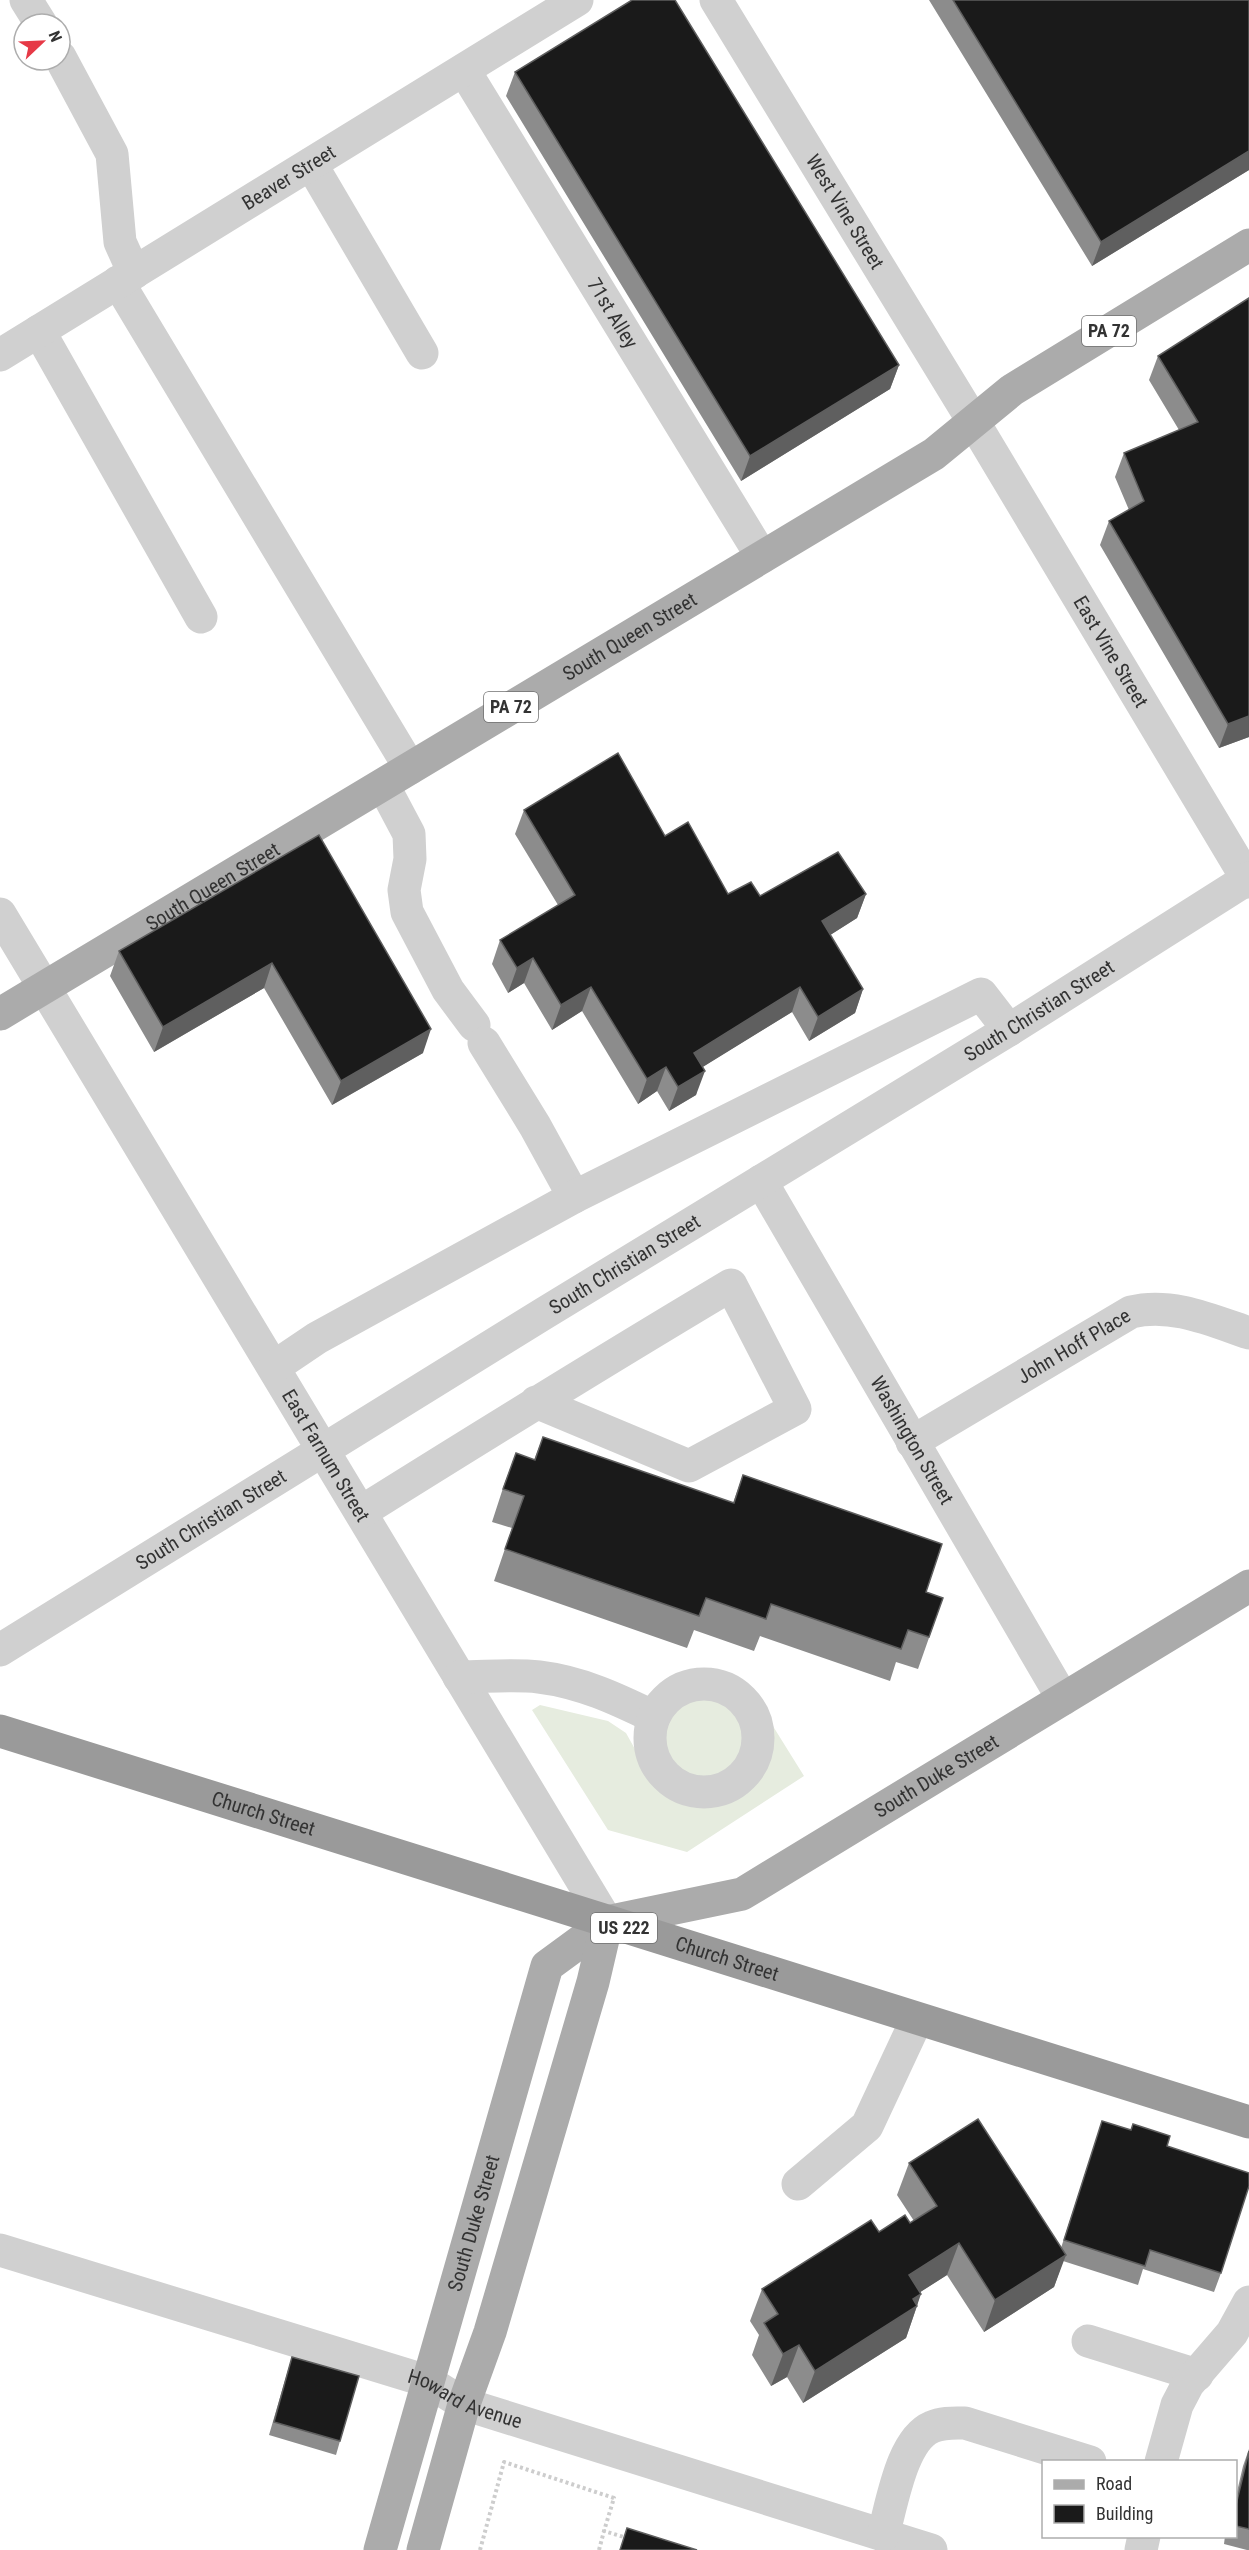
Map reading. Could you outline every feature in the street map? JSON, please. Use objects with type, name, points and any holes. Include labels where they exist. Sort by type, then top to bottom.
[{"type":"highway","name":"Church Street","points":[[0,1731],[1249,2122]]},
{"type":"main road","name":"South Queen Street","points":[[0,1014],[934,454],[1012,390],[1249,245]]},
{"type":"main road","name":"South Duke Street","points":[[380,2550],[547,1966],[607,1922],[742,1894],[1249,1586]]},
{"type":"main road","points":[[423,2550],[464,2404],[496,2309],[593,1982],[607,1922]]},
{"type":"street","name":"Beaver Street","points":[[0,355],[577,0]]},
{"type":"street","name":"West Vine Street","points":[[716,0],[973,421]]},
{"type":"street","name":"71st Alley","points":[[465,70],[762,557]]},
{"type":"street","points":[[68,72],[112,154],[120,242],[126,278],[411,768]]},
{"type":"street","points":[[311,164],[422,354]]},
{"type":"street","points":[[39,331],[201,617]]},
{"type":"street","name":"East Vine Street","points":[[973,421],[1248,880]]},
{"type":"street","points":[[383,785],[409,834],[410,859],[404,890],[407,912],[448,990],[479,1034],[535,1126],[574,1197]]},
{"type":"street","name":"South Christian Street","points":[[0,1650],[1010,1030],[1248,880]]},
{"type":"street","name":"East Farnum Street","points":[[0,914],[607,1922]]},
{"type":"street","points":[[274,1367],[317,1338],[574,1197],[981,994],[1010,1030]]},
{"type":"street","name":"Washington Street","points":[[761,1181],[1063,1699]]},
{"type":"street","points":[[361,1512],[536,1402],[731,1285],[795,1409],[689,1466],[536,1402]]},
{"type":"street","name":"John Hoff Place","points":[[912,1442],[1131,1312],[1148,1308],[1178,1311],[1249,1333]]},
{"type":"street","points":[[459,1677],[537,1677],[567,1682],[606,1693],[654,1717]]},
{"type":"street","points":[[798,2184],[867,2126],[917,2019]]},
{"type":"street","name":"Howard Avenue","points":[[0,2250],[427,2381],[464,2404],[931,2550]]},
{"type":"street","points":[[1162,2460],[1176,2405],[1188,2384],[1232,2333],[1249,2302]]},
{"type":"street","points":[[1089,2341],[1197,2375]]},
{"type":"street","points":[[883,2535],[907,2453],[917,2437],[931,2427],[945,2423],[965,2423],[1084,2460]]},
{"type":"path","points":[[480,2550],[504,2462],[614,2498],[598,2550]]},
{"type":"path","points":[[604,2531],[635,2541]]},
{"type":"shaded area","points":[[704,1696],[728,1703],[740,1715],[747,1739],[740,1763],[728,1775],[704,1782],[680,1775],[668,1763],[661,1739],[668,1715],[680,1703]]},
{"type":"shaded area","points":[[540,1705],[608,1721],[626,1733],[655,1785],[676,1802],[712,1807],[740,1796],[763,1774],[773,1733],[771,1723],[804,1776],[687,1852],[608,1830],[532,1710]]},
{"type":"building","points":[[632,0],[675,0],[899,365],[750,456],[515,72]]},
{"type":"building","points":[[953,0],[1249,0],[1249,151],[1101,242]]},
{"type":"building","points":[[1249,298],[1249,716],[1228,724],[1109,521],[1144,501],[1124,453],[1198,422],[1158,356]]},
{"type":"building","points":[[618,753],[665,836],[688,822],[728,894],[751,882],[760,896],[838,852],[866,894],[822,921],[863,989],[818,1017],[800,987],[694,1053],[705,1071],[678,1087],[666,1067],[647,1079],[591,987],[561,1005],[533,958],[517,968],[500,940],[575,895],[524,810]]},
{"type":"building","points":[[319,835],[431,1029],[341,1081],[272,963],[163,1027],[119,951]]},
{"type":"building","points":[[543,1437],[734,1503],[743,1475],[942,1544],[926,1592],[943,1598],[929,1637],[908,1630],[901,1649],[771,1604],[766,1619],[706,1598],[699,1616],[505,1549],[524,1496],[503,1489],[516,1453],[535,1460]]},
{"type":"building","points":[[978,2119],[1066,2255],[995,2300],[959,2243],[909,2275],[921,2294],[913,2299],[917,2306],[815,2371],[799,2345],[783,2354],[764,2323],[778,2314],[762,2289],[871,2220],[879,2232],[905,2215],[910,2223],[937,2206],[909,2163]]},
{"type":"building","points":[[1102,2121],[1131,2130],[1133,2124],[1170,2136],[1167,2146],[1249,2173],[1249,2186],[1221,2273],[1150,2250],[1145,2266],[1064,2240]]},
{"type":"building","points":[[292,2357],[359,2376],[340,2441],[274,2422]]},
{"type":"building","points":[[1249,2451],[1249,2529],[1237,2526],[1237,2501]]},
{"type":"building","points":[[627,2528],[697,2550],[620,2550]]}]
